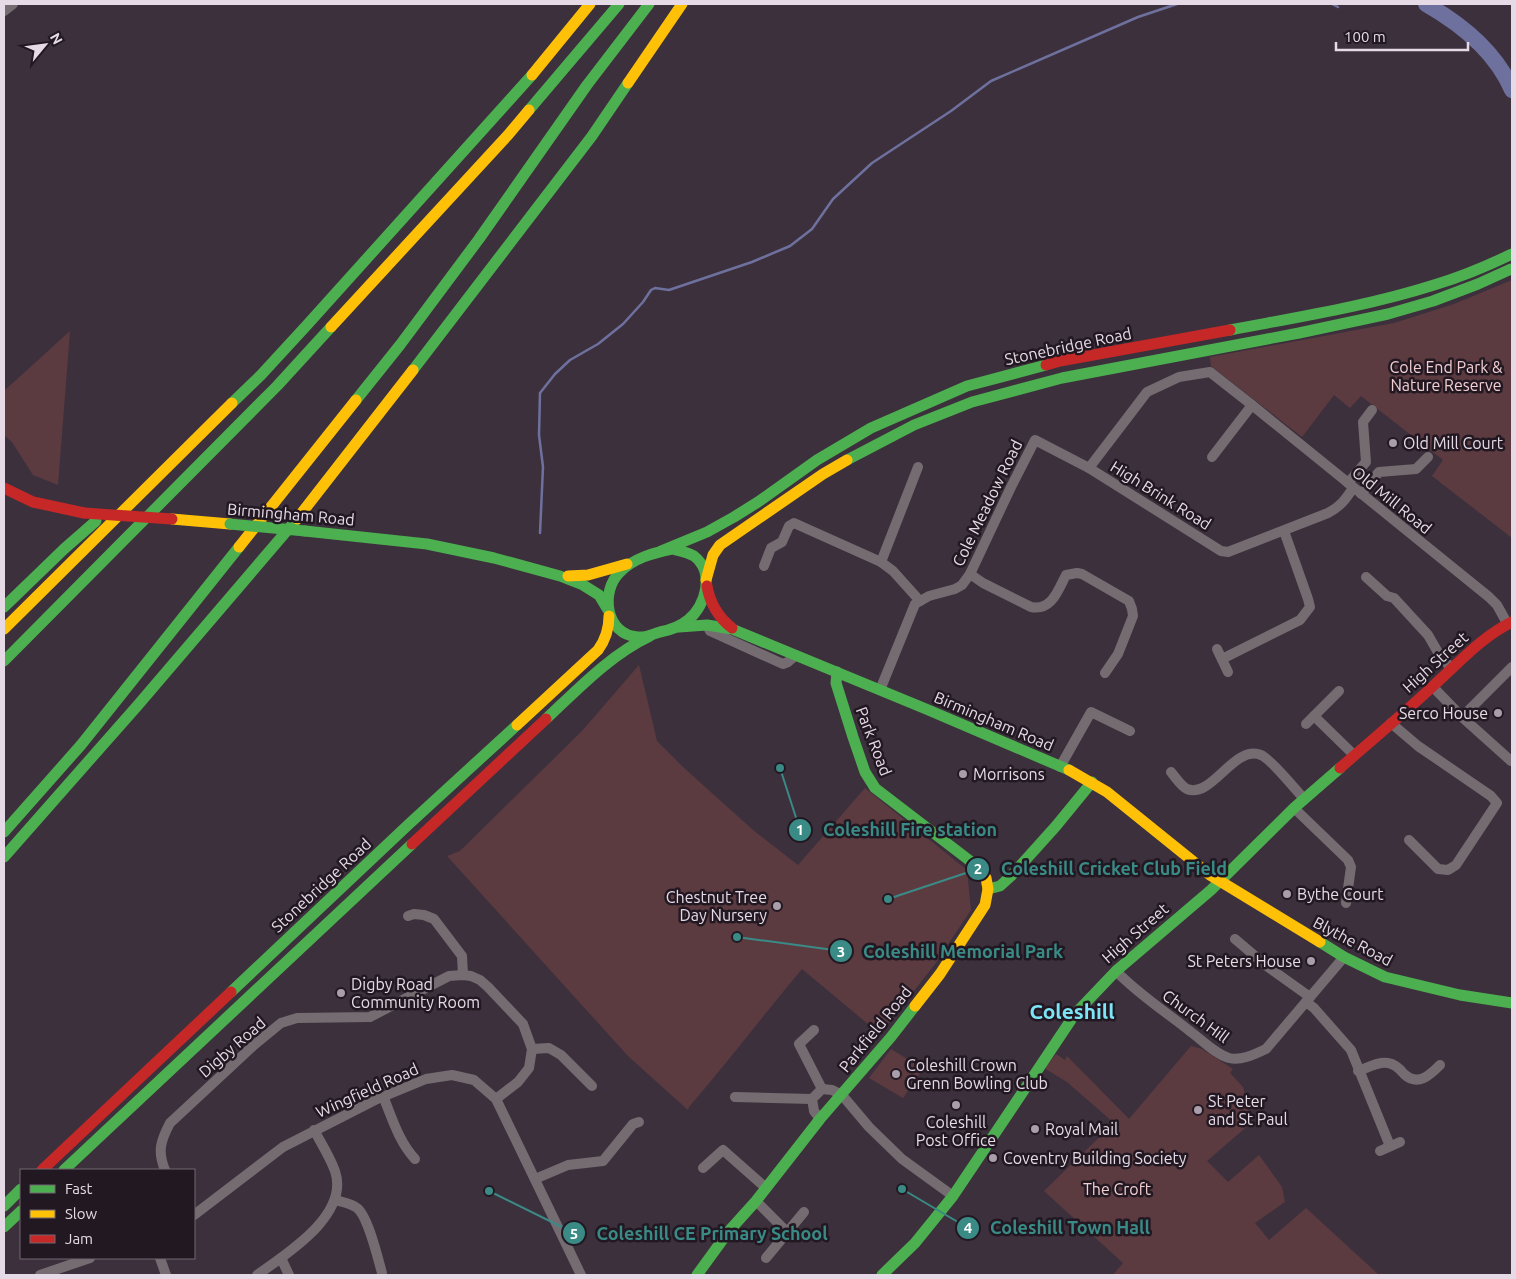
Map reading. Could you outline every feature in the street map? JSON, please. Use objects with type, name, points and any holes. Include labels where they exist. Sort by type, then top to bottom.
[{"type":"main road","points":[[4,629],[261,375],[533,74],[590,4]]},
{"type":"main road","points":[[4,661],[290,373],[508,135],[619,4]]},
{"type":"main road","points":[[587,86],[626,20],[639,4]]},
{"type":"main road","points":[[4,832],[81,744],[400,345],[479,239],[587,86],[649,4]]},
{"type":"main road","points":[[4,857],[138,705],[298,518],[406,381],[592,136],[682,4]]},
{"type":"main road","name":"Stonebridge Road","points":[[661,551],[707,532],[734,517],[817,460],[871,428],[967,386],[1060,361],[1382,300],[1435,285],[1484,267],[1512,254]]},
{"type":"main road","name":"Stonebridge Road","points":[[706,582],[713,555],[720,545],[823,474],[860,452],[914,425],[963,405],[1062,378],[1290,335],[1388,314],[1469,288],[1512,268]]},
{"type":"main road","points":[[4,607],[64,549],[261,375]]},
{"type":"main road","name":"Birmingham Road","points":[[4,488],[17,496],[40,505],[84,513],[230,524],[427,544],[494,558],[560,576],[583,585],[594,592],[601,599],[609,613]]},
{"type":"main road","name":"Birmingham Road","points":[[4,495],[17,496]]},
{"type":"main road","points":[[672,549],[688,552],[702,567],[706,582],[702,601],[697,610],[687,621],[678,627],[650,636],[627,635],[617,628],[609,613],[607,598],[611,584],[619,572],[631,562],[672,549]]},
{"type":"main road","name":"Birmingham Road","points":[[560,576],[588,575],[631,562]]},
{"type":"main road","name":"Birmingham Road","points":[[706,582],[710,604],[718,616],[732,629]]},
{"type":"main road","name":"Stonebridge Road","points":[[43,1169],[416,818],[594,654],[607,636],[609,613]]},
{"type":"main road","name":"High Street","points":[[882,1275],[915,1243],[953,1196],[1075,1014],[1116,971],[1220,882],[1294,808],[1488,636],[1510,622]]},
{"type":"main road","name":"Birmingham Road","points":[[678,627],[707,625],[732,629],[880,690],[1092,782],[1220,882]]},
{"type":"main road","name":"Stonebridge Road","points":[[65,1169],[578,690],[620,652],[650,636]]},
{"type":"main road","name":"Park Road","points":[[836,672],[836,683],[853,737],[865,772],[874,788],[978,866],[986,878],[988,890]]},
{"type":"main road","points":[[988,890],[1000,886],[1051,831],[1092,782]]},
{"type":"main road","name":"Blythe Road","points":[[1220,882],[1344,957],[1385,977],[1460,995],[1512,1004]]},
{"type":"main road","name":"Parkfield Road","points":[[697,1275],[729,1231],[766,1188],[820,1119],[891,1038],[940,974],[985,905],[988,890]]},
{"type":"main road","points":[[4,1206],[20,1191]]},
{"type":"main road","points":[[4,1227],[20,1212]]},
{"type":"street","points":[[4,11],[13,4]]},
{"type":"street","name":"High Brink Road","points":[[1252,405],[1210,372],[1179,377],[1147,392],[1089,468],[1221,550],[1228,552],[1337,509],[1354,488]]},
{"type":"street","points":[[1212,457],[1252,405]]},
{"type":"street","name":"Old Mill Road","points":[[1252,405],[1490,597],[1510,622]]},
{"type":"street","points":[[1354,488],[1366,462],[1363,422],[1372,410]]},
{"type":"street","name":"Cole Meadow Road","points":[[920,601],[962,585],[970,574],[1011,487],[1036,440],[1089,468]]},
{"type":"street","points":[[1354,488],[1379,472],[1416,469],[1428,457]]},
{"type":"street","points":[[881,562],[918,467]]},
{"type":"street","points":[[764,566],[771,548],[782,542],[789,526],[794,523],[881,562],[893,571],[920,601],[916,604],[911,614],[880,690]]},
{"type":"street","points":[[1222,659],[1300,620],[1310,608],[1284,531]]},
{"type":"street","points":[[970,574],[983,583],[1037,608],[1050,604],[1066,575],[1070,573],[1082,574],[1129,601],[1134,616],[1118,654],[1109,661],[1105,674]]},
{"type":"street","points":[[1366,577],[1386,596],[1394,598],[1428,635],[1439,654],[1452,668]]},
{"type":"street","points":[[707,625],[710,631],[782,664],[788,662],[796,655]]},
{"type":"street","points":[[1217,649],[1228,672]]},
{"type":"street","points":[[1462,716],[1512,667]]},
{"type":"street","points":[[1432,687],[1511,760]]},
{"type":"street","points":[[1306,724],[1339,691]]},
{"type":"street","points":[[1060,767],[1091,712],[1130,731]]},
{"type":"street","points":[[1314,716],[1354,755]]},
{"type":"street","points":[[1391,723],[1418,746],[1491,796],[1497,803],[1456,865],[1448,870],[1438,869],[1410,840]]},
{"type":"street","points":[[1171,772],[1187,789],[1194,790],[1205,786],[1245,754],[1255,753],[1265,757],[1304,799]]},
{"type":"street","points":[[1294,808],[1348,860],[1351,867],[1346,902]]},
{"type":"street","points":[[408,916],[414,914],[434,918],[462,956],[463,975],[480,980],[523,1024],[532,1049],[529,1068],[518,1082],[496,1100]]},
{"type":"street","points":[[1235,939],[1308,1000],[1351,1050],[1390,1146]]},
{"type":"street","name":"Church Hill","points":[[1116,971],[1157,1006],[1212,1048],[1229,1058],[1238,1059],[1266,1049],[1344,957]]},
{"type":"street","name":"Digby Road","points":[[165,1169],[160,1152],[162,1137],[170,1123],[252,1046],[281,1023],[297,1018],[370,1018],[449,976],[463,975]]},
{"type":"street","points":[[814,1030],[799,1044],[822,1089]]},
{"type":"street","points":[[532,1049],[549,1048],[562,1055],[592,1086]]},
{"type":"street","points":[[1358,1071],[1381,1063],[1388,1063],[1400,1069],[1408,1077],[1418,1080],[1428,1077],[1440,1065]]},
{"type":"street","name":"Wingfield Road","points":[[195,1214],[283,1147],[314,1130],[383,1096],[426,1079],[452,1075],[474,1080],[496,1100],[581,1275]]},
{"type":"street","points":[[822,1089],[832,1090],[842,1095],[869,1127],[902,1159],[953,1196]]},
{"type":"street","points":[[735,1097],[812,1099],[822,1089]]},
{"type":"street","points":[[383,1096],[406,1150],[415,1159]]},
{"type":"street","points":[[812,1099],[814,1111],[820,1119]]},
{"type":"street","points":[[535,1179],[568,1164],[603,1161],[634,1124],[639,1122]]},
{"type":"street","points":[[257,1275],[281,1258],[318,1226],[329,1212],[335,1200],[337,1192],[335,1171],[314,1130]]},
{"type":"street","points":[[1380,1150],[1400,1142]]},
{"type":"street","points":[[703,1168],[722,1150],[766,1188]]},
{"type":"street","points":[[335,1200],[357,1208],[364,1216],[378,1255],[382,1273]]},
{"type":"street","points":[[756,1200],[787,1232]]},
{"type":"street","points":[[766,1258],[804,1212]]},
{"type":"street","points":[[281,1258],[290,1275]]},
{"type":"street","points":[[40,1275],[87,1259]]},
{"type":"street","points":[[160,1259],[166,1275]]},
{"type":"green space","name":"Cole End Park & Nature Reserve","points":[[1512,280],[1512,538],[1432,476],[1443,460],[1361,396],[1350,408],[1334,395],[1302,437],[1211,366],[1210,357],[1394,323],[1454,304]]},
{"type":"green space","points":[[70,331],[58,485],[33,475],[12,442],[4,435],[4,391]]},
{"type":"green space","points":[[639,665],[657,741],[753,830],[798,865],[865,788],[967,870],[971,910],[935,964],[880,1034],[802,969],[688,1110],[628,1056],[447,856],[460,851],[582,731]]},
{"type":"green space","name":"The Croft","points":[[1191,1046],[1202,1049],[1233,1069],[1230,1073],[1243,1087],[1254,1124],[1251,1123],[1207,1161],[1228,1182],[1259,1155],[1282,1187],[1285,1202],[1255,1223],[1269,1240],[1306,1208],[1379,1275],[1113,1275],[1123,1263],[1044,1191],[1114,1123],[1067,1082],[1044,1068],[1056,1054],[1065,1060],[1067,1056],[1129,1119]]},
{"type":"green space","name":"Coleshill Crown Grenn Bowling Club","points":[[891,1049],[923,1069],[903,1098],[869,1078]]},
{"type":"waterway","points":[[540,533],[543,467],[539,435],[540,393],[555,374],[570,360],[598,344],[623,324],[651,290],[655,288],[669,290],[752,262],[790,246],[812,229],[833,199],[872,163],[951,111],[991,81],[1138,17],[1177,4]]},
{"type":"waterway","points":[[1332,4],[1338,7]]},
{"type":"waterway","points":[[1426,4],[1476,40],[1497,63],[1512,90]]},
{"type":"traffic: fast","points":[[529,110],[619,4]]},
{"type":"traffic: fast","points":[[356,400],[400,345],[479,239],[587,85],[649,4]]},
{"type":"traffic: fast","points":[[232,403],[307,325],[532,75]]},
{"type":"traffic: fast","points":[[413,370],[592,136],[628,83]]},
{"type":"traffic: fast","points":[[1230,330],[1384,299],[1464,275],[1512,254]]},
{"type":"traffic: fast","points":[[847,460],[914,425],[972,402],[1062,378],[1388,314],[1433,301],[1511,269]]},
{"type":"traffic: fast","points":[[4,661],[277,386],[331,327]]},
{"type":"traffic: fast","points":[[661,551],[707,532],[734,517],[817,460],[871,428],[967,386],[1046,365]]},
{"type":"traffic: fast","points":[[4,857],[138,705],[297,519]]},
{"type":"traffic: fast","points":[[4,607],[96,521]]},
{"type":"traffic: fast","points":[[230,524],[305,531]]},
{"type":"traffic: fast","points":[[305,531],[427,544],[494,558],[560,576],[583,585],[599,595],[608,610]]},
{"type":"traffic: fast","points":[[4,832],[81,745],[239,547]]},
{"type":"traffic: fast","points":[[672,549],[694,556],[701,563],[704,571],[706,589],[694,614],[682,625],[644,637],[627,634],[618,629],[609,611],[608,600],[614,580],[625,567],[638,560],[651,554],[672,549]]},
{"type":"traffic: fast","points":[[679,627],[707,625],[732,629],[1069,770]]},
{"type":"traffic: fast","points":[[546,719],[608,663],[650,636]]},
{"type":"traffic: fast","points":[[837,672],[836,683],[853,737],[865,772],[875,788],[978,867],[982,873]]},
{"type":"traffic: fast","points":[[231,992],[517,725]]},
{"type":"traffic: fast","points":[[882,1275],[915,1243],[953,1196],[1075,1014],[1116,971],[1211,890],[1294,808],[1340,768]]},
{"type":"traffic: fast","points":[[988,889],[1000,886],[1011,876],[1092,782]]},
{"type":"traffic: fast","points":[[65,1169],[412,844]]},
{"type":"traffic: fast","points":[[1320,942],[1344,957],[1385,977],[1460,995],[1512,1003]]},
{"type":"traffic: fast","points":[[697,1275],[729,1231],[756,1201],[820,1119],[891,1037],[915,1006]]},
{"type":"traffic: fast","points":[[4,1206],[20,1190]]},
{"type":"traffic: fast","points":[[4,1227],[20,1212]]},
{"type":"traffic: slow","points":[[532,75],[590,4]]},
{"type":"traffic: slow","points":[[628,83],[682,4]]},
{"type":"traffic: slow","points":[[331,327],[529,110]]},
{"type":"traffic: slow","points":[[297,519],[413,370]]},
{"type":"traffic: slow","points":[[239,547],[356,400]]},
{"type":"traffic: slow","points":[[4,629],[232,403]]},
{"type":"traffic: slow","points":[[706,580],[713,555],[720,545],[823,474],[847,460]]},
{"type":"traffic: slow","points":[[172,519],[230,524]]},
{"type":"traffic: slow","points":[[568,576],[588,575],[627,564]]},
{"type":"traffic: slow","points":[[517,725],[598,650],[606,634],[609,616]]},
{"type":"traffic: slow","points":[[1069,770],[1107,792],[1210,875],[1320,942]]},
{"type":"traffic: slow","points":[[915,1006],[940,974],[985,905],[988,889],[986,878],[982,873]]},
{"type":"traffic: jam","points":[[1046,365],[1230,330]]},
{"type":"traffic: jam","points":[[4,488],[33,502],[84,513]]},
{"type":"traffic: jam","points":[[84,513],[172,519]]},
{"type":"traffic: jam","points":[[707,586],[715,610],[732,628]]},
{"type":"traffic: jam","points":[[1340,768],[1480,643],[1512,622]]},
{"type":"traffic: jam","points":[[412,844],[546,719]]},
{"type":"traffic: jam","points":[[43,1169],[231,992]]},
{"type":"place","name":"Old Mill Court","points":[[1393,443]]},
{"type":"place","name":"Serco House","points":[[1498,713]]},
{"type":"place","name":"Coleshill Fire station","points":[[780,768]]},
{"type":"place","name":"Morrisons","points":[[963,774]]},
{"type":"place","name":"Bythe Court","points":[[1287,894]]},
{"type":"place","name":"Coleshill Cricket Club Field","points":[[888,899]]},
{"type":"place","name":"Chestnut Tree Day Nursery","points":[[777,906]]},
{"type":"place","name":"Coleshill Memorial Park","points":[[737,937]]},
{"type":"place","name":"St Peters House","points":[[1311,961]]},
{"type":"place","name":"Digby Road Community Room","points":[[341,993]]},
{"type":"place","name":"Coleshill Crown Grenn Bowling Club","points":[[896,1074]]},
{"type":"place","name":"Coleshill Post Office","points":[[956,1105]]},
{"type":"place","name":"St Peter and St Paul","points":[[1198,1110]]},
{"type":"place","name":"Royal Mail","points":[[1035,1129]]},
{"type":"place","name":"Coventry Building Society","points":[[993,1158]]},
{"type":"place","name":"Coleshill Town Hall","points":[[902,1189]]},
{"type":"place","name":"Coleshill CE Primary School","points":[[489,1191]]},
{"type":"district","name":"Coleshill","points":[[1072,1012]]}]
